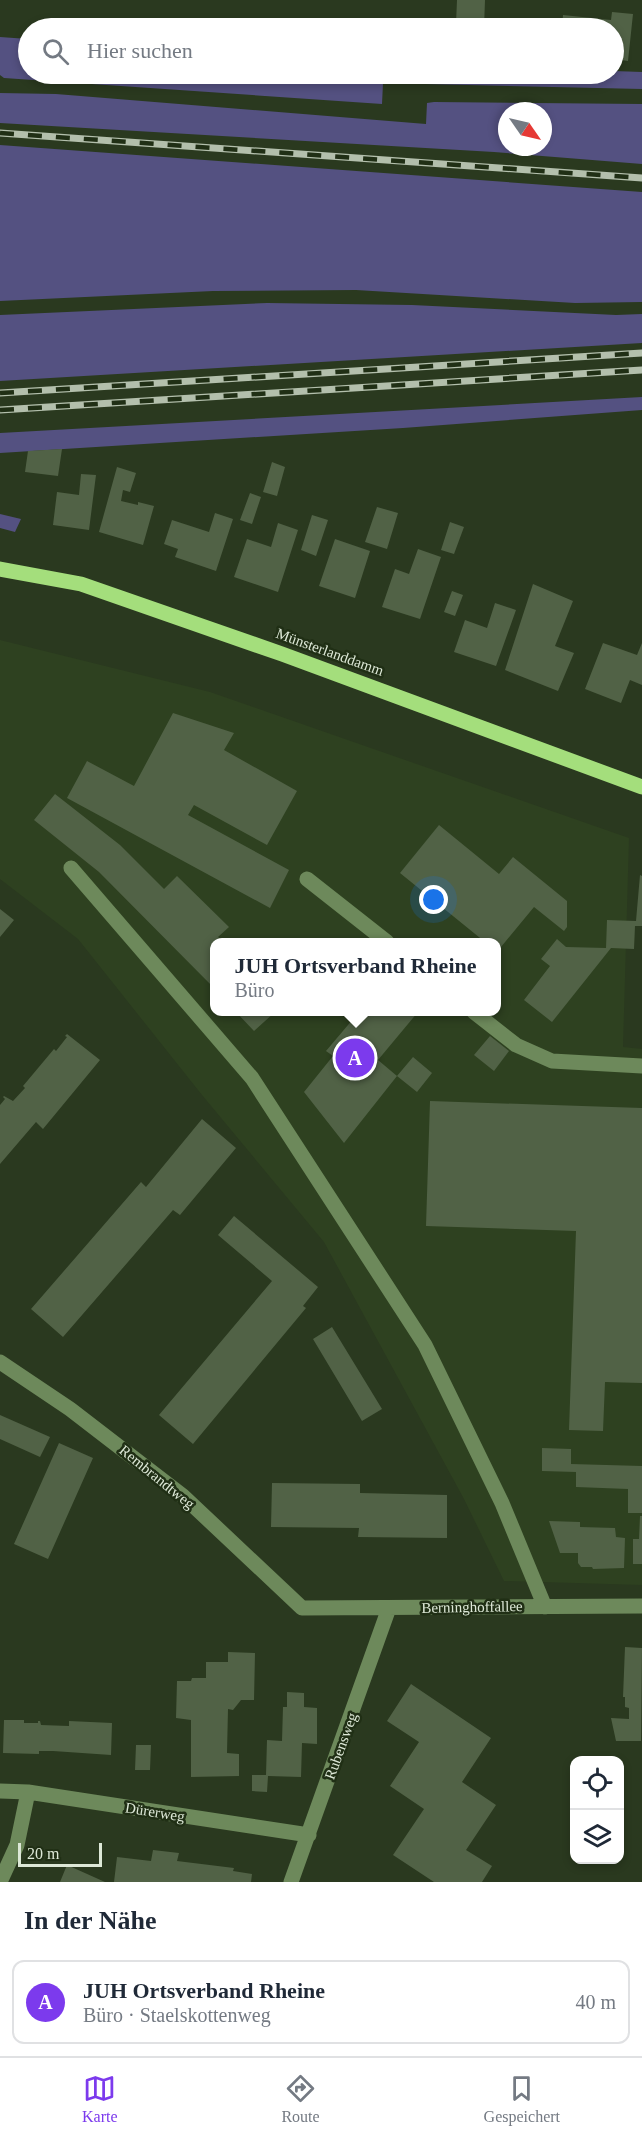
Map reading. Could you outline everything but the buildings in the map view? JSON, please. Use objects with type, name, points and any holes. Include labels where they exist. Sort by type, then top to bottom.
[{"type":"main road","name":"Münsterlanddamm","points":[[0,569],[81,584],[282,654],[642,787]]},
{"type":"street","points":[[70,868],[252,1078],[425,1345],[502,1503],[545,1607]]},
{"type":"street","points":[[307,879],[382,938]]},
{"type":"street","points":[[480,1016],[516,1045],[552,1061],[642,1066]]},
{"type":"street","name":"Rembrandtweg","points":[[0,1362],[70,1408],[183,1496],[302,1608]]},
{"type":"street","name":"Berninghoffallee","points":[[302,1608],[642,1606]]},
{"type":"street","name":"Rubensweg","points":[[291,1882],[389,1608]]},
{"type":"street","name":"Dürerweg","points":[[0,1791],[28,1792],[309,1835]]},
{"type":"street","points":[[0,1882],[17,1845],[28,1792]]},
{"type":"shaded area","points":[[0,37],[18,38],[18,79],[4,78],[0,75]]},
{"type":"shaded area","points":[[624,71],[642,72],[642,89],[426,84],[624,84]]},
{"type":"shaded area","points":[[91,84],[383,84],[382,104]]},
{"type":"shaded area","points":[[0,93],[56,94],[426,124],[427,103],[498,103],[498,152],[0,123]]},
{"type":"shaded area","points":[[552,103],[642,104],[642,164],[543,156],[552,156]]},
{"type":"shaded area","points":[[0,145],[642,192],[642,302],[575,303],[356,290],[213,291],[0,301]]},
{"type":"shaded area","points":[[267,303],[412,305],[616,315],[642,314],[642,343],[0,381],[0,315]]},
{"type":"shaded area","points":[[642,397],[642,410],[403,428],[0,453],[0,433]]},
{"type":"shaded area","points":[[0,514],[21,519],[15,532],[0,528]]},
{"type":"shaded area","points":[[0,640],[210,692],[629,838],[623,1047],[642,1049],[642,1585],[504,1581],[464,1499],[324,1242],[202,1095],[78,939],[0,879]]},
{"type":"railway","points":[[0,133],[642,178]]},
{"type":"railway","points":[[0,393],[642,353]]},
{"type":"railway","points":[[0,410],[642,370]]},
{"type":"place","name":"JUH Ortsverband Rheine","points":[[355,1058]]}]
